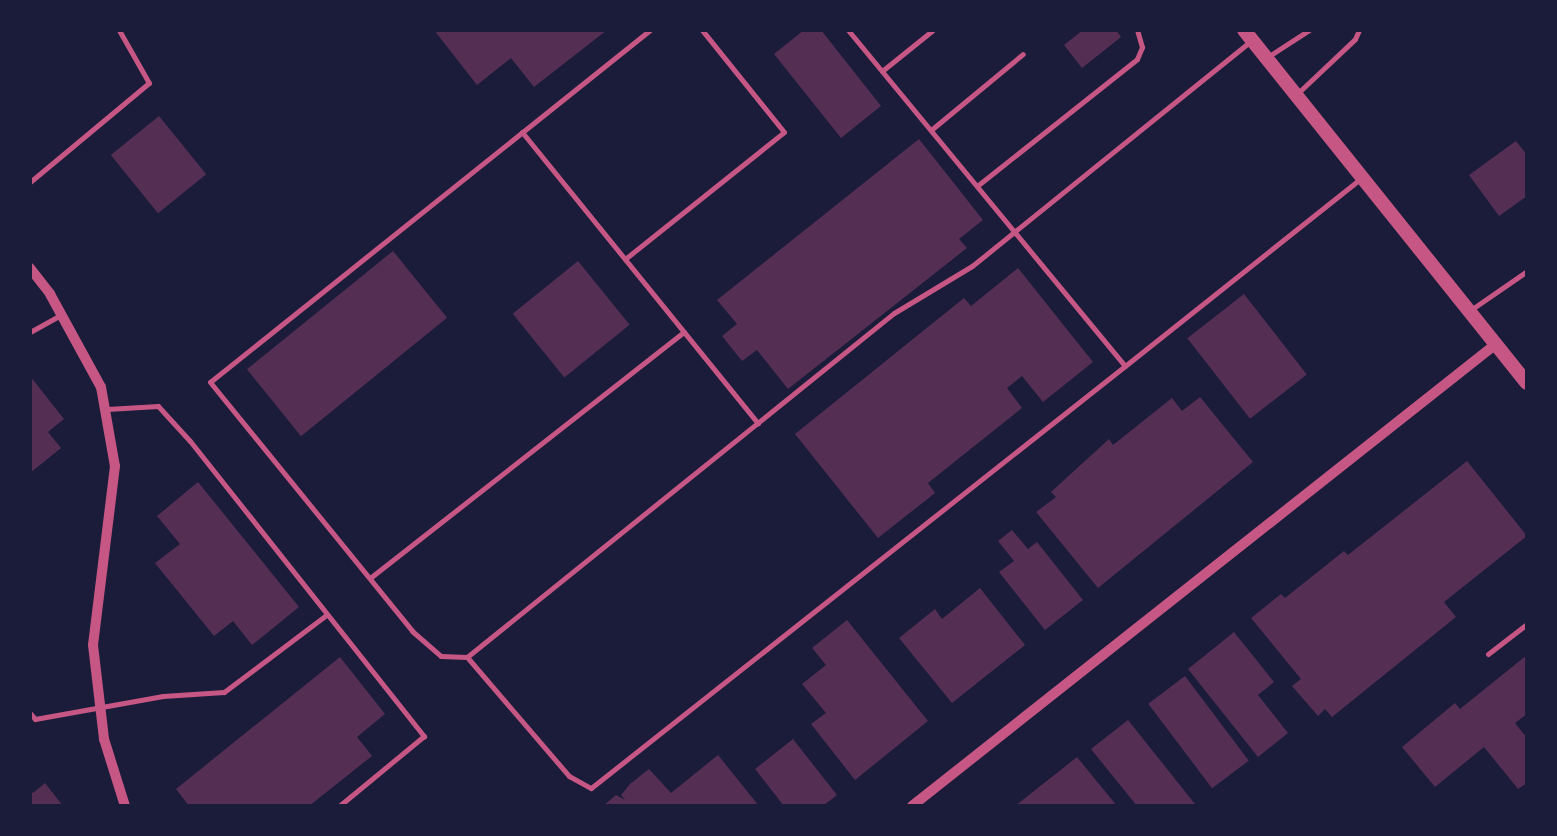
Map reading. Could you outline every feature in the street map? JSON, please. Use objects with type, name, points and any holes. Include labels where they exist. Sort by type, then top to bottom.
[{"type":"street","points":[[1248,35],[1527,384]]},
{"type":"street","points":[[30,268],[62,315],[100,387],[115,466],[93,644],[104,739],[125,806]]},
{"type":"street","points":[[912,806],[1496,344]]},
{"type":"lane","points":[[30,182],[149,83],[119,30]]},
{"type":"lane","points":[[650,30],[210,382],[412,630],[442,656],[468,657],[894,312],[972,266],[1248,35]]},
{"type":"lane","points":[[624,259],[784,132],[702,30]]},
{"type":"lane","points":[[848,30],[1125,366]]},
{"type":"lane","points":[[882,71],[933,30]]},
{"type":"lane","points":[[977,186],[1136,59],[1142,47],[1136,30]]},
{"type":"lane","points":[[1266,58],[1309,30]]},
{"type":"lane","points":[[1296,95],[1356,39],[1359,30]]},
{"type":"lane","points":[[931,130],[1023,54]]},
{"type":"lane","points":[[522,132],[758,423]]},
{"type":"lane","points":[[468,657],[568,776],[592,788],[1362,178]]},
{"type":"lane","points":[[1470,311],[1527,271]]},
{"type":"lane","points":[[30,332],[62,315]]},
{"type":"lane","points":[[370,578],[684,332]]},
{"type":"lane","points":[[104,409],[158,406],[190,440],[424,736],[339,806]]},
{"type":"lane","points":[[30,714],[35,719],[100,706],[224,692],[326,614]]},
{"type":"lane","points":[[1488,654],[1527,624]]},
{"type":"building","points":[[434,30],[607,30],[534,87],[511,58],[477,85]]},
{"type":"building","points":[[804,30],[821,30],[881,106],[841,138],[774,54]]},
{"type":"building","points":[[1083,30],[1116,30],[1121,37],[1082,68],[1064,45]]},
{"type":"building","points":[[159,116],[206,174],[158,213],[111,155]]},
{"type":"building","points":[[919,139],[983,220],[959,239],[967,248],[788,389],[757,350],[742,361],[722,336],[737,324],[717,300]]},
{"type":"building","points":[[1516,141],[1527,155],[1527,196],[1499,216],[1469,175]]},
{"type":"building","points":[[393,251],[447,318],[301,436],[247,369]]},
{"type":"building","points":[[578,261],[630,325],[564,378],[513,314]]},
{"type":"building","points":[[1018,268],[1093,362],[1043,402],[1022,376],[1007,388],[1022,408],[928,483],[935,493],[878,538],[795,434],[964,298],[971,306]]},
{"type":"building","points":[[1244,294],[1307,374],[1250,419],[1187,338]]},
{"type":"building","points":[[30,376],[64,419],[48,432],[61,448],[30,473]]},
{"type":"building","points":[[1200,397],[1253,462],[1098,588],[1036,512],[1056,497],[1051,492],[1109,439],[1113,445],[1172,398],[1182,411]]},
{"type":"building","points":[[1467,461],[1527,536],[1444,602],[1456,617],[1332,717],[1325,709],[1318,716],[1292,686],[1301,679],[1251,618],[1281,594],[1285,598],[1344,551],[1348,555]]},
{"type":"building","points":[[198,482],[299,607],[252,645],[233,621],[214,636],[155,563],[180,544],[157,516]]},
{"type":"building","points":[[1012,530],[1028,549],[1037,542],[1083,600],[1045,630],[999,572],[1014,561],[998,541]]},
{"type":"building","points":[[980,588],[1025,645],[952,703],[899,638],[935,609],[942,619]]},
{"type":"building","points":[[847,620],[928,721],[855,780],[811,724],[826,713],[802,684],[826,665],[812,648]]},
{"type":"building","points":[[1234,632],[1274,682],[1258,695],[1288,733],[1258,757],[1188,669]]},
{"type":"building","points":[[1527,655],[1527,714],[1515,723],[1527,738],[1527,783],[1518,789],[1484,747],[1435,787],[1402,747],[1455,703],[1460,709]]},
{"type":"building","points":[[340,657],[385,714],[357,737],[372,756],[309,806],[189,806],[176,789]]},
{"type":"building","points":[[1185,676],[1249,761],[1212,788],[1148,704]]},
{"type":"building","points":[[1128,720],[1195,804],[1137,806],[1091,749]]},
{"type":"building","points":[[793,739],[837,795],[823,806],[784,806],[755,769]]},
{"type":"building","points":[[718,755],[759,806],[603,806],[616,795],[625,800],[621,795],[649,769],[671,793]]},
{"type":"building","points":[[1077,757],[1117,806],[1015,806]]},
{"type":"building","points":[[45,783],[63,806],[30,806],[30,790],[33,793]]}]
